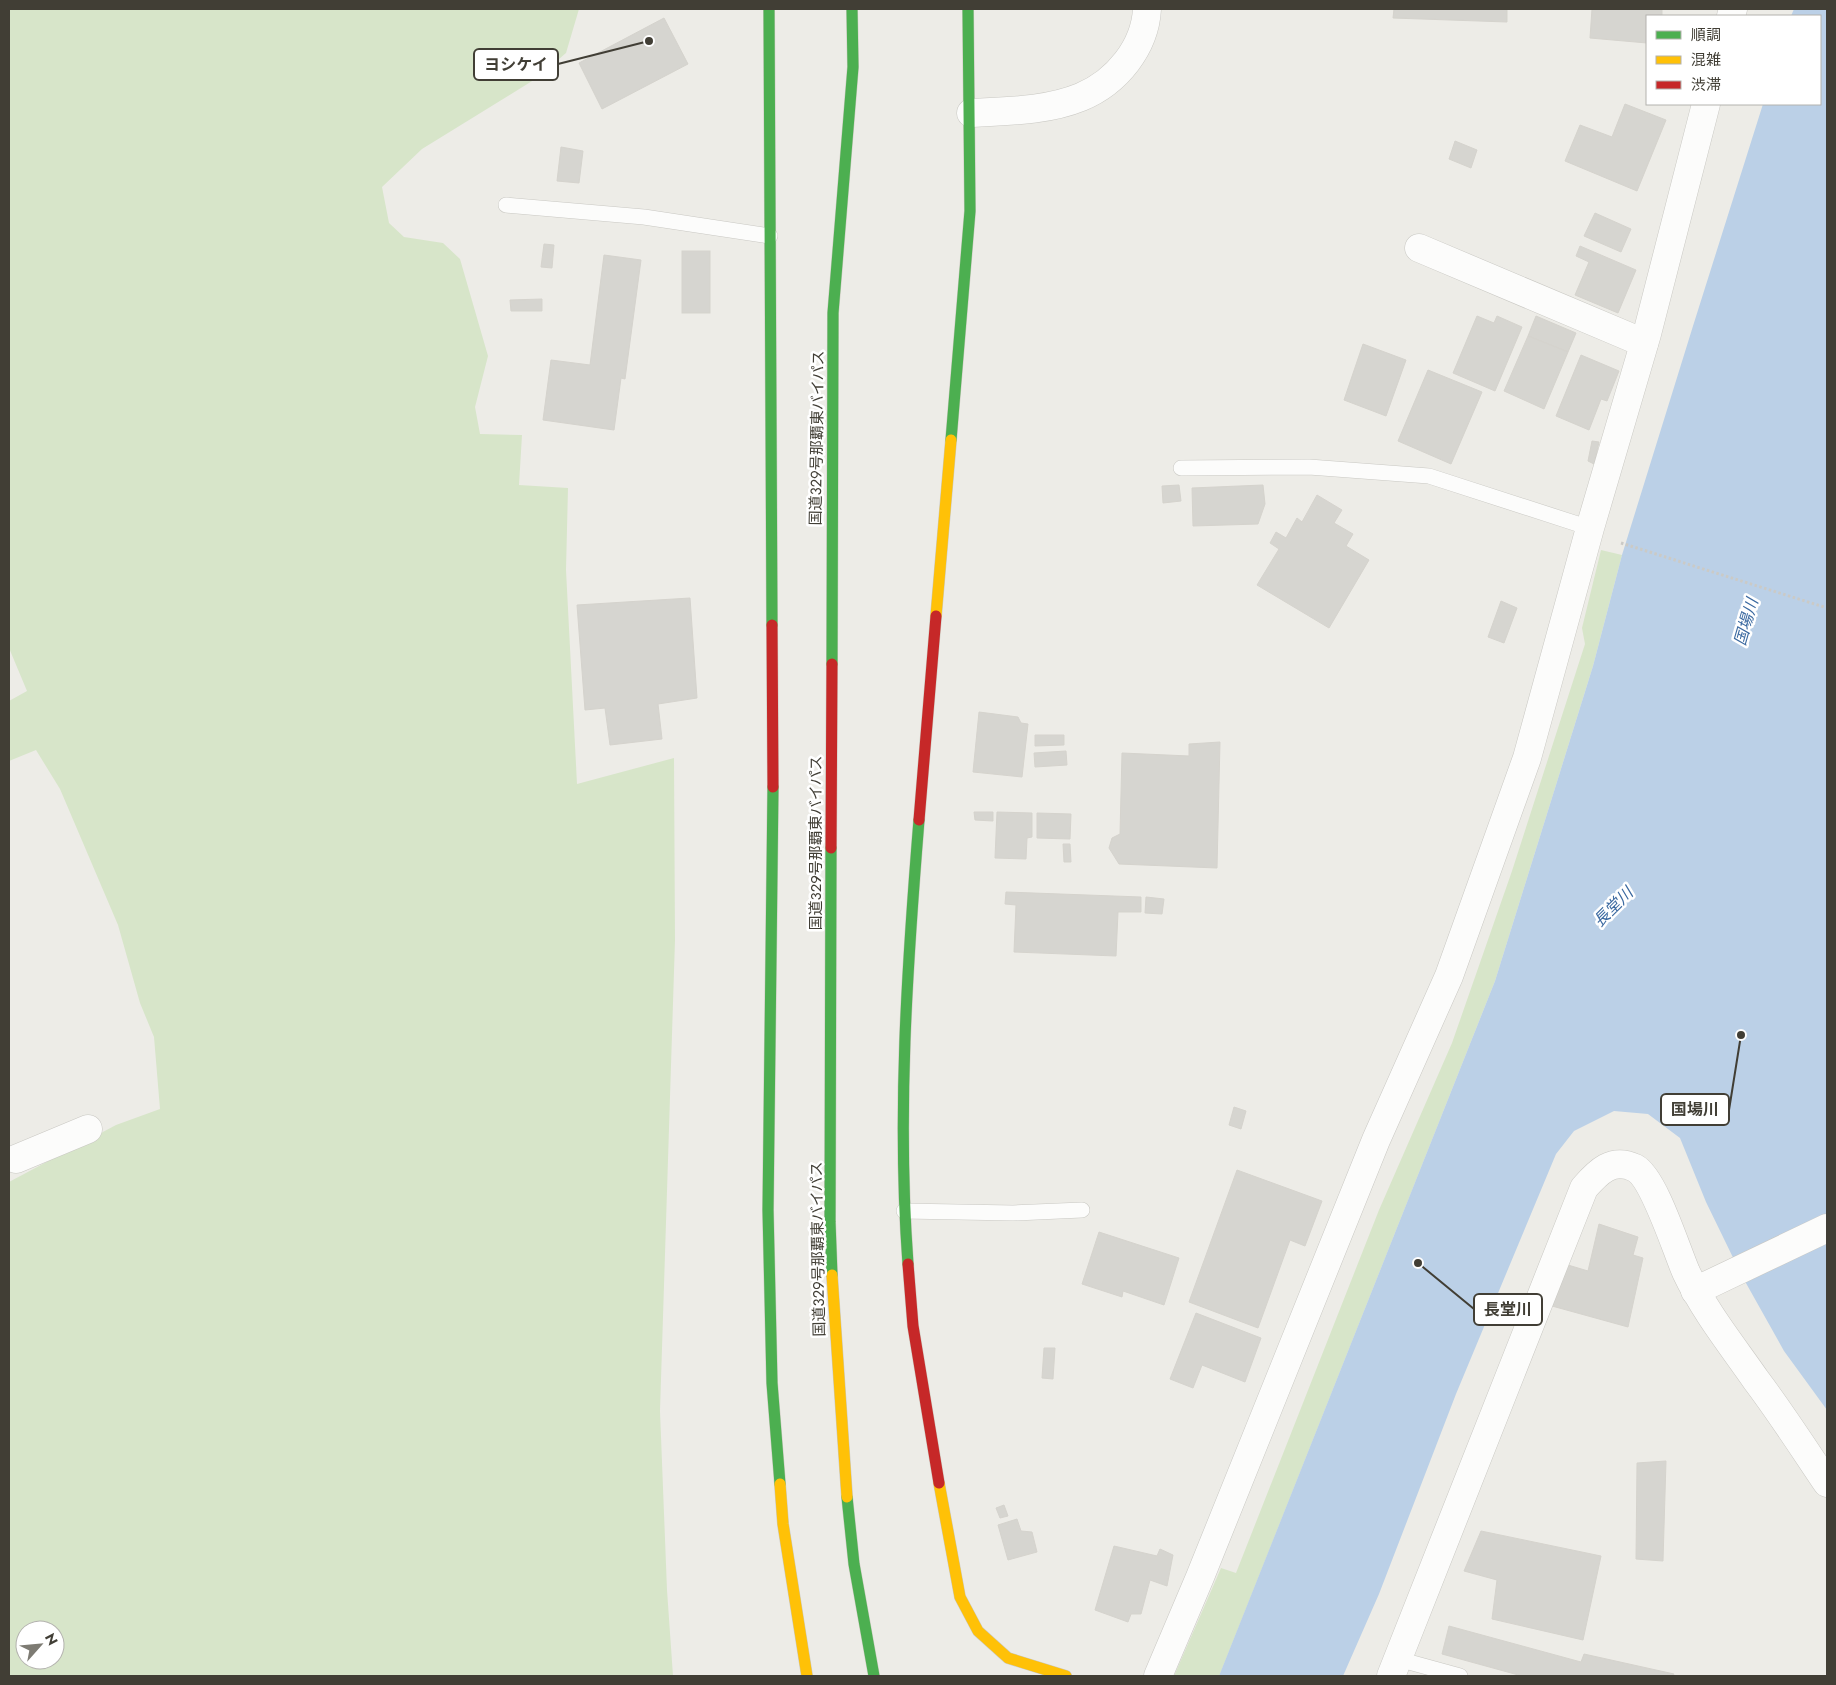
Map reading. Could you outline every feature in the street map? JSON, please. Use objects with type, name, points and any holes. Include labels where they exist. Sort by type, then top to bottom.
[{"type":"main road","points":[[769,9],[773,825],[768,1210],[772,1383],[783,1524],[807,1676]]},
{"type":"main road","name":"国道329号那覇東バイパス","points":[[852,9],[853,67],[833,313],[830,1222],[845,1494],[865,1635],[874,1676]]},
{"type":"main road","points":[[968,9],[971,113],[970,212],[907,969],[903,1082],[904,1211],[913,1326],[936,1470],[960,1597],[978,1631],[1008,1658],[1066,1676]]},
{"type":"street","points":[[971,113],[1041,107],[1082,97],[1115,75],[1136,49],[1147,19],[1148,9]]},
{"type":"street","points":[[1158,1676],[1204,1568],[1376,1140],[1450,976],[1527,758],[1598,533],[1644,343],[1706,105]]},
{"type":"street","points":[[1419,248],[1644,343]]},
{"type":"street","points":[[11,1155],[88,1129]]},
{"type":"street","points":[[1394,1668],[1584,1188],[1597,1172],[1612,1164],[1625,1164],[1636,1168],[1647,1179],[1656,1194],[1674,1245],[1699,1289],[1714,1324],[1757,1380],[1827,1483]]},
{"type":"street","points":[[1699,1289],[1827,1228]]},
{"type":"lane","points":[[506,205],[644,217],[770,236]]},
{"type":"lane","points":[[1181,468],[1309,467],[1429,476],[1598,533]]},
{"type":"lane","points":[[904,1211],[1013,1213],[1082,1210]]},
{"type":"lane","points":[[1394,1668],[1460,1676]]},
{"type":"path","points":[[1598,533],[1827,608]]},
{"type":"green space","points":[[9,9],[579,9],[566,53],[537,78],[422,149],[382,187],[389,223],[404,237],[443,243],[460,259],[488,356],[475,407],[480,434],[522,435],[519,485],[568,488],[566,570],[577,784],[674,758],[675,940],[660,1411],[667,1590],[673,1676],[9,1676],[9,1182],[116,1125],[160,1109],[154,1037],[140,1003],[118,925],[60,789],[36,750],[9,761],[9,701],[27,691],[9,648]]},
{"type":"green space","points":[[1601,550],[1622,555],[1593,666],[1495,981],[1220,1674],[1219,1676],[1174,1676],[1221,1568],[1236,1573],[1379,1210],[1452,1043],[1512,871],[1585,644],[1582,628]]},
{"type":"water","points":[[1794,9],[1827,9],[1827,1410],[1784,1351],[1742,1276],[1706,1202],[1680,1138],[1648,1114],[1614,1111],[1574,1131],[1556,1154],[1456,1394],[1379,1594],[1343,1676],[1219,1676],[1495,981],[1593,666],[1622,555],[1763,105],[1821,105],[1821,15],[1791,15]]},
{"type":"building","points":[[1394,9],[1507,9],[1507,22],[1393,18]]},
{"type":"building","points":[[1592,9],[1662,9],[1662,15],[1646,15],[1646,43],[1590,38]]},
{"type":"building","points":[[664,18],[688,64],[602,109],[579,63]]},
{"type":"building","points":[[1625,104],[1666,120],[1637,191],[1565,161],[1580,125],[1612,137]]},
{"type":"building","points":[[1455,141],[1477,150],[1471,168],[1449,159]]},
{"type":"building","points":[[561,147],[583,151],[579,183],[557,181]]},
{"type":"building","points":[[1595,213],[1631,229],[1621,252],[1584,236]]},
{"type":"building","points":[[544,244],[554,245],[552,268],[541,267]]},
{"type":"building","points":[[1580,246],[1636,270],[1618,313],[1575,295],[1589,262],[1576,256]]},
{"type":"building","points":[[682,251],[710,251],[710,313],[682,313]]},
{"type":"building","points":[[604,255],[641,260],[625,379],[621,378],[614,430],[543,420],[551,360],[590,365]]},
{"type":"building","points":[[542,299],[542,311],[511,311],[510,300]]},
{"type":"building","points":[[1477,316],[1494,323],[1497,316],[1522,327],[1495,391],[1453,373]]},
{"type":"building","points":[[1536,316],[1576,333],[1568,352],[1528,336]]},
{"type":"building","points":[[1528,336],[1568,352],[1544,409],[1504,391]]},
{"type":"building","points":[[1363,344],[1406,360],[1386,416],[1344,400]]},
{"type":"building","points":[[1581,355],[1619,371],[1607,401],[1601,399],[1589,430],[1556,416]]},
{"type":"building","points":[[1428,370],[1482,392],[1451,464],[1398,441]]},
{"type":"building","points":[[1592,441],[1599,442],[1594,464],[1588,461]]},
{"type":"building","points":[[1179,485],[1181,501],[1163,503],[1162,486]]},
{"type":"building","points":[[1263,485],[1265,504],[1258,524],[1193,526],[1192,488]]},
{"type":"building","points":[[1317,495],[1342,510],[1334,523],[1353,534],[1346,546],[1369,560],[1329,628],[1257,585],[1279,549],[1270,543],[1276,532],[1286,538],[1297,518],[1302,522]]},
{"type":"building","points":[[690,598],[697,698],[658,704],[662,739],[610,745],[605,708],[585,710],[577,605]]},
{"type":"building","points":[[1501,601],[1517,608],[1504,643],[1488,637]]},
{"type":"building","points":[[979,712],[1018,717],[1021,723],[1028,724],[1022,777],[973,772]]},
{"type":"building","points":[[1035,735],[1064,735],[1064,745],[1035,746]]},
{"type":"building","points":[[1220,742],[1217,868],[1119,864],[1109,848],[1112,838],[1120,834],[1122,753],[1189,756],[1189,744]]},
{"type":"building","points":[[1066,751],[1067,765],[1035,767],[1034,753]]},
{"type":"building","points":[[974,812],[993,812],[993,821],[975,820]]},
{"type":"building","points":[[997,812],[1032,813],[1032,837],[1027,838],[1026,859],[995,858]]},
{"type":"building","points":[[1037,813],[1071,814],[1070,839],[1037,838]]},
{"type":"building","points":[[1063,844],[1070,844],[1071,862],[1064,862]]},
{"type":"building","points":[[1006,892],[1141,897],[1141,912],[1118,912],[1116,956],[1014,952],[1016,905],[1005,904]]},
{"type":"building","points":[[1146,897],[1164,899],[1162,914],[1145,913]]},
{"type":"building","points":[[1234,1107],[1246,1111],[1241,1129],[1229,1125]]},
{"type":"building","points":[[1237,1170],[1322,1201],[1305,1246],[1290,1240],[1258,1328],[1189,1302]]},
{"type":"building","points":[[1599,1224],[1638,1237],[1633,1255],[1643,1258],[1628,1327],[1552,1306],[1568,1265],[1588,1271]]},
{"type":"building","points":[[1099,1232],[1179,1258],[1164,1305],[1123,1291],[1122,1297],[1082,1284]]},
{"type":"building","points":[[1196,1313],[1261,1338],[1245,1382],[1202,1365],[1193,1388],[1170,1379]]},
{"type":"building","points":[[1044,1348],[1055,1348],[1053,1379],[1042,1378]]},
{"type":"building","points":[[1666,1461],[1663,1561],[1636,1559],[1637,1463]]},
{"type":"building","points":[[1004,1505],[1008,1516],[1000,1518],[996,1508]]},
{"type":"building","points":[[1017,1519],[1021,1531],[1032,1532],[1037,1552],[1008,1560],[998,1525]]},
{"type":"building","points":[[1481,1531],[1601,1556],[1583,1640],[1492,1619],[1497,1580],[1464,1571]]},
{"type":"building","points":[[1114,1546],[1157,1556],[1160,1549],[1173,1555],[1167,1586],[1150,1580],[1141,1614],[1131,1614],[1128,1622],[1095,1610]]},
{"type":"building","points":[[1449,1626],[1581,1662],[1584,1654],[1674,1674],[1673,1676],[1522,1676],[1442,1654]]},
{"type":"traffic: fast","points":[[769,9],[772,625]]},
{"type":"traffic: fast","points":[[832,664],[833,313],[853,67],[852,9]]},
{"type":"traffic: fast","points":[[951,440],[970,211],[968,9]]},
{"type":"traffic: fast","points":[[773,787],[768,1210],[772,1383],[780,1484]]},
{"type":"traffic: fast","points":[[908,1264],[903,1153],[903,1098],[907,986],[919,820]]},
{"type":"traffic: fast","points":[[831,848],[830,1222],[832,1275]]},
{"type":"traffic: fast","points":[[847,1497],[854,1564],[874,1676]]},
{"type":"traffic: slow","points":[[936,616],[951,440]]},
{"type":"traffic: slow","points":[[832,1275],[847,1497]]},
{"type":"traffic: slow","points":[[939,1483],[960,1597],[978,1631],[1008,1658],[1066,1676]]},
{"type":"traffic: slow","points":[[780,1484],[783,1524],[807,1676]]},
{"type":"traffic: jam","points":[[919,820],[936,616]]},
{"type":"traffic: jam","points":[[772,625],[773,787]]},
{"type":"traffic: jam","points":[[831,848],[832,664]]},
{"type":"traffic: jam","points":[[908,1264],[913,1326],[939,1483]]},
{"type":"place","name":"ヨシケイ","points":[[649,41]]},
{"type":"place","name":"国場川","points":[[1741,1035]]},
{"type":"place","name":"長堂川","points":[[1418,1263]]}]
